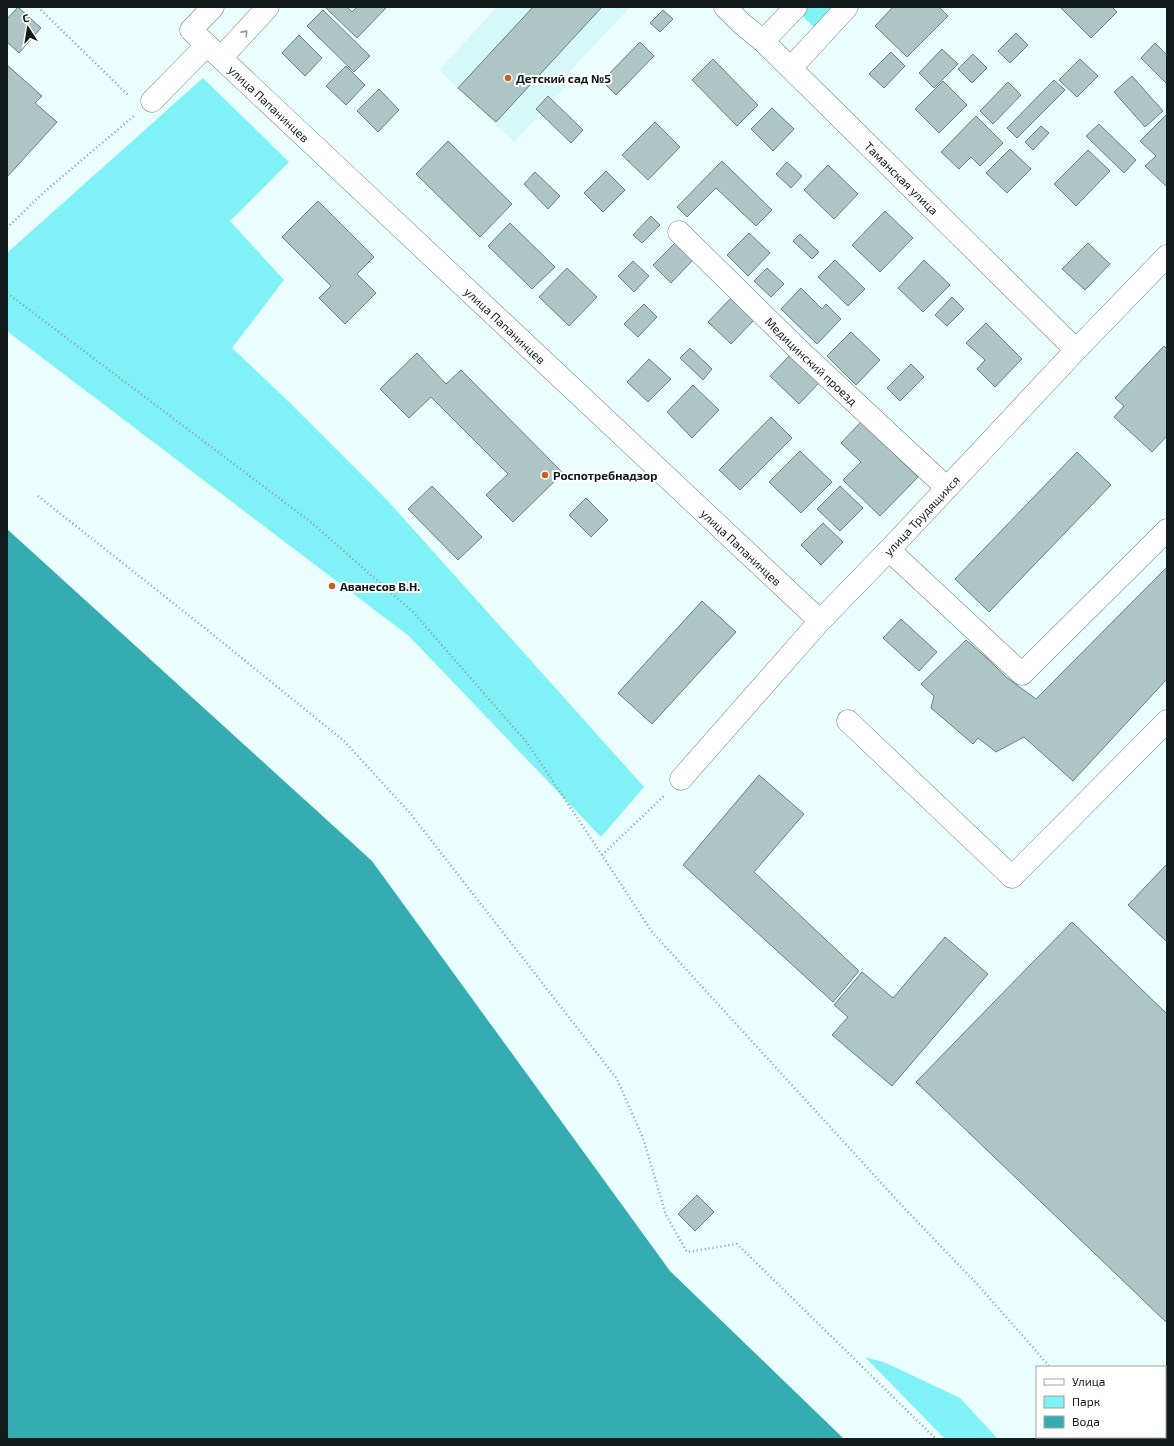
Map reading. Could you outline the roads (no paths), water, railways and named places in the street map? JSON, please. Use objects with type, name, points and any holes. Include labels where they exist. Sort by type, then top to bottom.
[{"type":"street","points":[[206,44],[213,7]]},
{"type":"street","points":[[147,105],[206,44],[268,7]]},
{"type":"street","name":"Таманская улица","points":[[725,7],[791,68],[1076,350]]},
{"type":"street","points":[[763,41],[796,7]]},
{"type":"street","points":[[791,68],[848,7]]},
{"type":"street","name":"улица Папанинцев","points":[[206,44],[820,621]]},
{"type":"street","name":"Медицинский проезд","points":[[678,232],[799,350],[947,488]]},
{"type":"street","name":"улица Трудящихся","points":[[681,780],[820,621],[1167,256]]},
{"type":"street","points":[[889,550],[1022,674],[1167,530]]},
{"type":"street","points":[[848,721],[1012,877],[1167,720]]},
{"type":"water","points":[[7,529],[372,861],[670,1271],[844,1439],[7,1439]]},
{"type":"place","name":"Детский сад №5","points":[[508,78]]},
{"type":"place","name":"Роспотребнадзор","points":[[545,475]]},
{"type":"place","name":"Аванесов В.Н.","points":[[332,586]]}]
